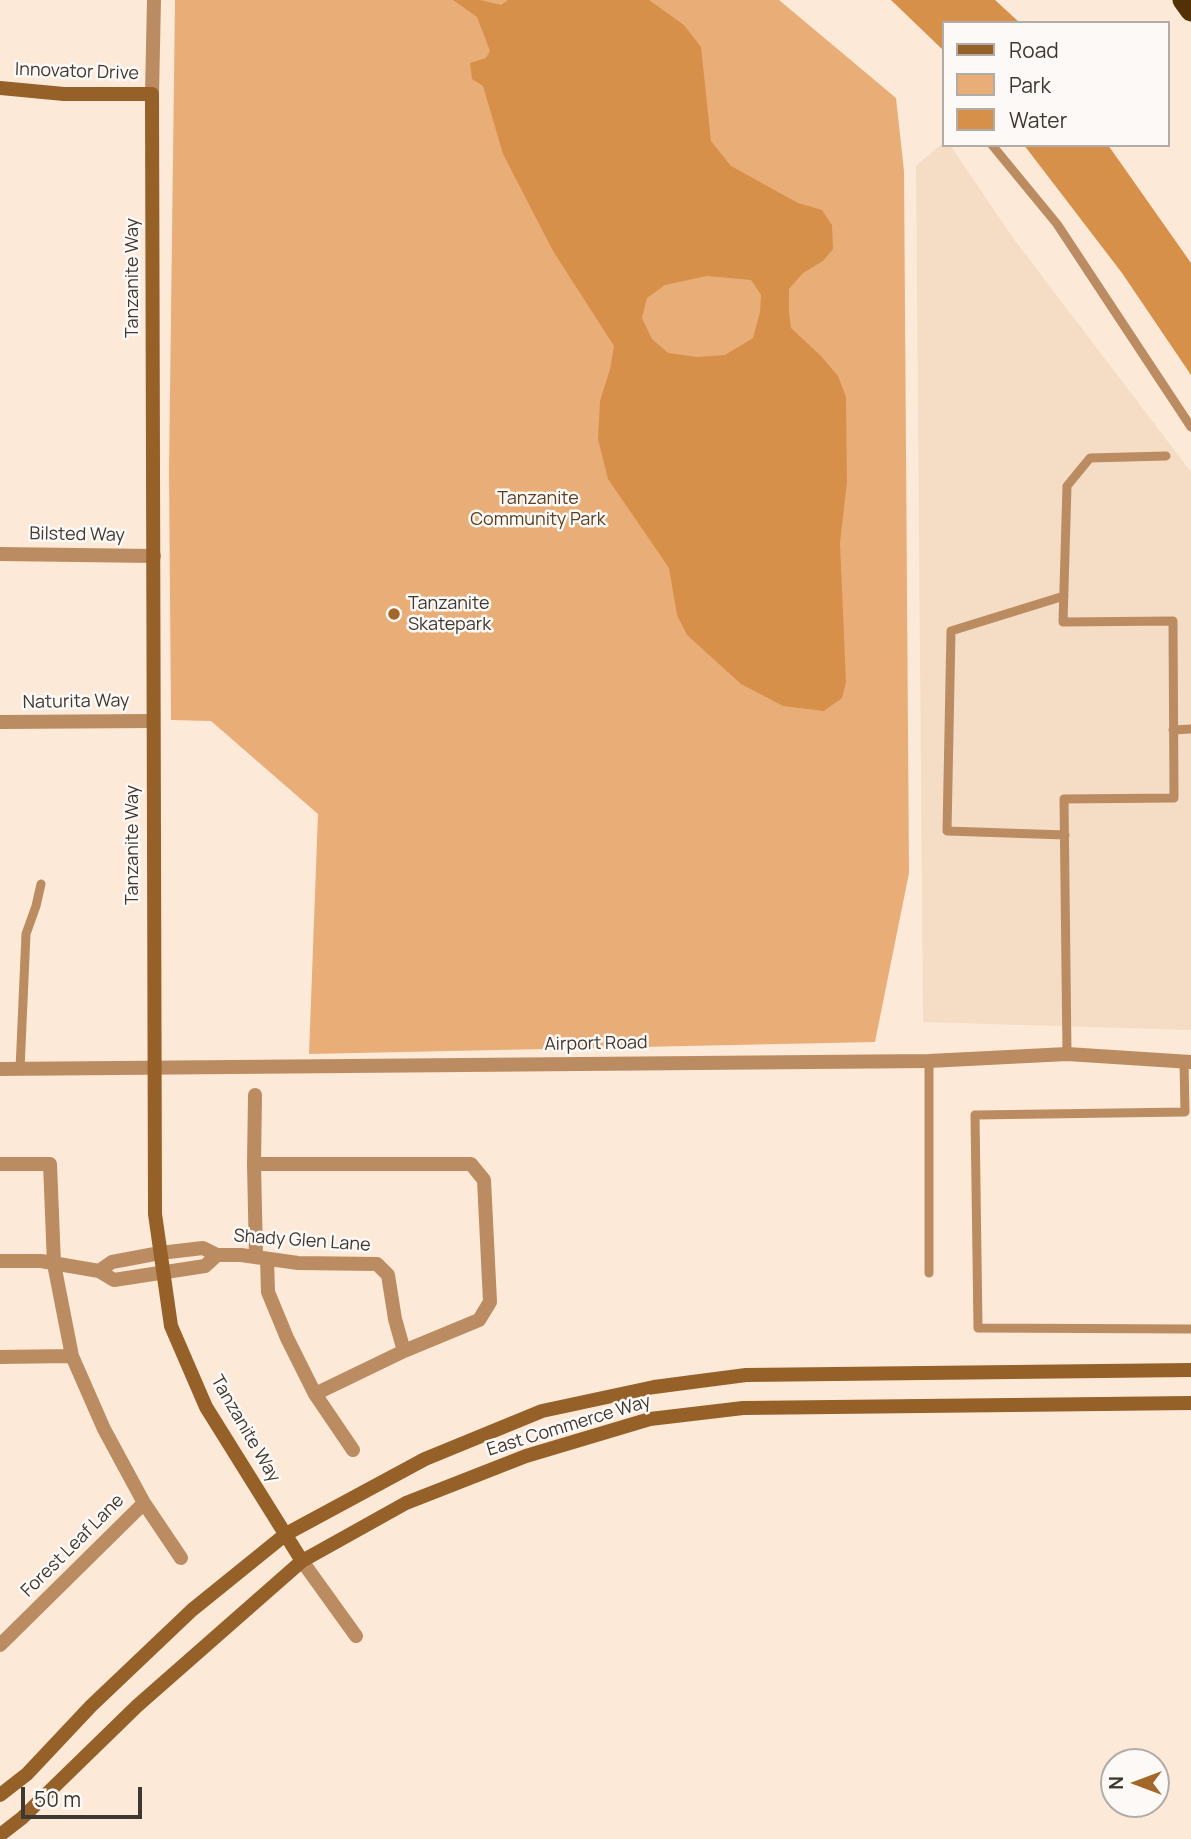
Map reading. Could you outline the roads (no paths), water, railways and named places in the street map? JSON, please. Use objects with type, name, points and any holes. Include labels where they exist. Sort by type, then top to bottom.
[{"type":"highway","points":[[1184,0],[1191,11]]},
{"type":"main road","name":"Innovator Drive","points":[[0,88],[64,94],[152,94]]},
{"type":"main road","name":"Tanzanite Way","points":[[152,94],[155,1214],[171,1326],[206,1407],[302,1561]]},
{"type":"main road","name":"East Commerce Way","points":[[0,1795],[27,1774],[91,1706],[192,1610],[286,1534],[425,1459],[542,1411],[654,1387],[747,1375],[1191,1370]]},
{"type":"main road","name":"East Commerce Way","points":[[0,1835],[22,1818],[137,1706],[302,1561],[418,1499],[526,1456],[650,1419],[743,1408],[1191,1403]]},
{"type":"street","name":"Tanzanite Way","points":[[152,94],[154,0]]},
{"type":"street","name":"Bilsted Way","points":[[0,554],[153,556]]},
{"type":"street","name":"Naturita Way","points":[[0,722],[152,721]]},
{"type":"street","name":"Airport Road","points":[[0,1069],[929,1061],[1067,1054],[1188,1062]]},
{"type":"street","points":[[255,1096],[254,1164],[262,1258],[268,1292],[315,1394],[354,1450]]},
{"type":"street","points":[[0,1164],[50,1164],[54,1264],[72,1356],[104,1429],[144,1503],[181,1558]]},
{"type":"street","points":[[254,1164],[471,1164],[484,1180],[490,1302],[479,1320],[404,1351],[315,1394]]},
{"type":"street","name":"Shady Glen Lane","points":[[99,1271],[113,1262],[160,1252],[203,1248],[217,1255],[298,1263],[377,1264],[388,1275],[395,1319],[404,1351]]},
{"type":"street","name":"Shady Glen Lane","points":[[0,1261],[54,1264],[99,1271],[114,1280],[205,1266],[217,1255]]},
{"type":"street","points":[[0,1357],[72,1356]]},
{"type":"street","name":"Forest Leaf Lane","points":[[0,1645],[144,1503]]},
{"type":"street","name":"Tanzanite Way","points":[[302,1561],[356,1636]]},
{"type":"lane","points":[[994,147],[1057,224],[1191,427]]},
{"type":"lane","points":[[1067,1054],[1065,799],[1174,798],[1172,621],[1063,622],[1067,486],[1090,458],[1166,456]]},
{"type":"lane","points":[[1064,596],[951,631],[947,831],[1065,835]]},
{"type":"lane","points":[[1173,730],[1191,729]]},
{"type":"lane","points":[[20,1069],[26,934],[41,884]]},
{"type":"lane","points":[[929,1061],[929,1273]]},
{"type":"lane","points":[[1188,1062],[1185,1112],[975,1115],[978,1328],[1191,1329]]},
{"type":"water","points":[[453,0],[480,0],[501,5],[508,0],[649,0],[684,25],[701,47],[711,141],[731,166],[798,203],[822,210],[832,225],[833,249],[823,261],[803,273],[789,289],[791,328],[838,376],[846,397],[847,482],[840,543],[846,682],[842,698],[824,711],[783,706],[741,684],[687,635],[677,615],[669,568],[608,479],[598,439],[600,401],[614,346],[553,251],[503,154],[483,86],[472,79],[470,63],[486,58],[490,51],[477,17]],"holes":[[[707,276],[751,280],[761,295],[760,312],[753,338],[725,355],[697,357],[668,353],[652,339],[642,318],[647,298],[665,285]]]},
{"type":"water","points":[[891,0],[995,0],[1018,21],[942,21],[942,49]]},
{"type":"water","points":[[1026,147],[1109,147],[1191,263],[1191,375],[1122,273]]},
{"type":"place","name":"Tanzanite Skatepark","points":[[394,614]]},
{"type":"park label","name":"Tanzanite Community Park","points":[[538,509]]}]
